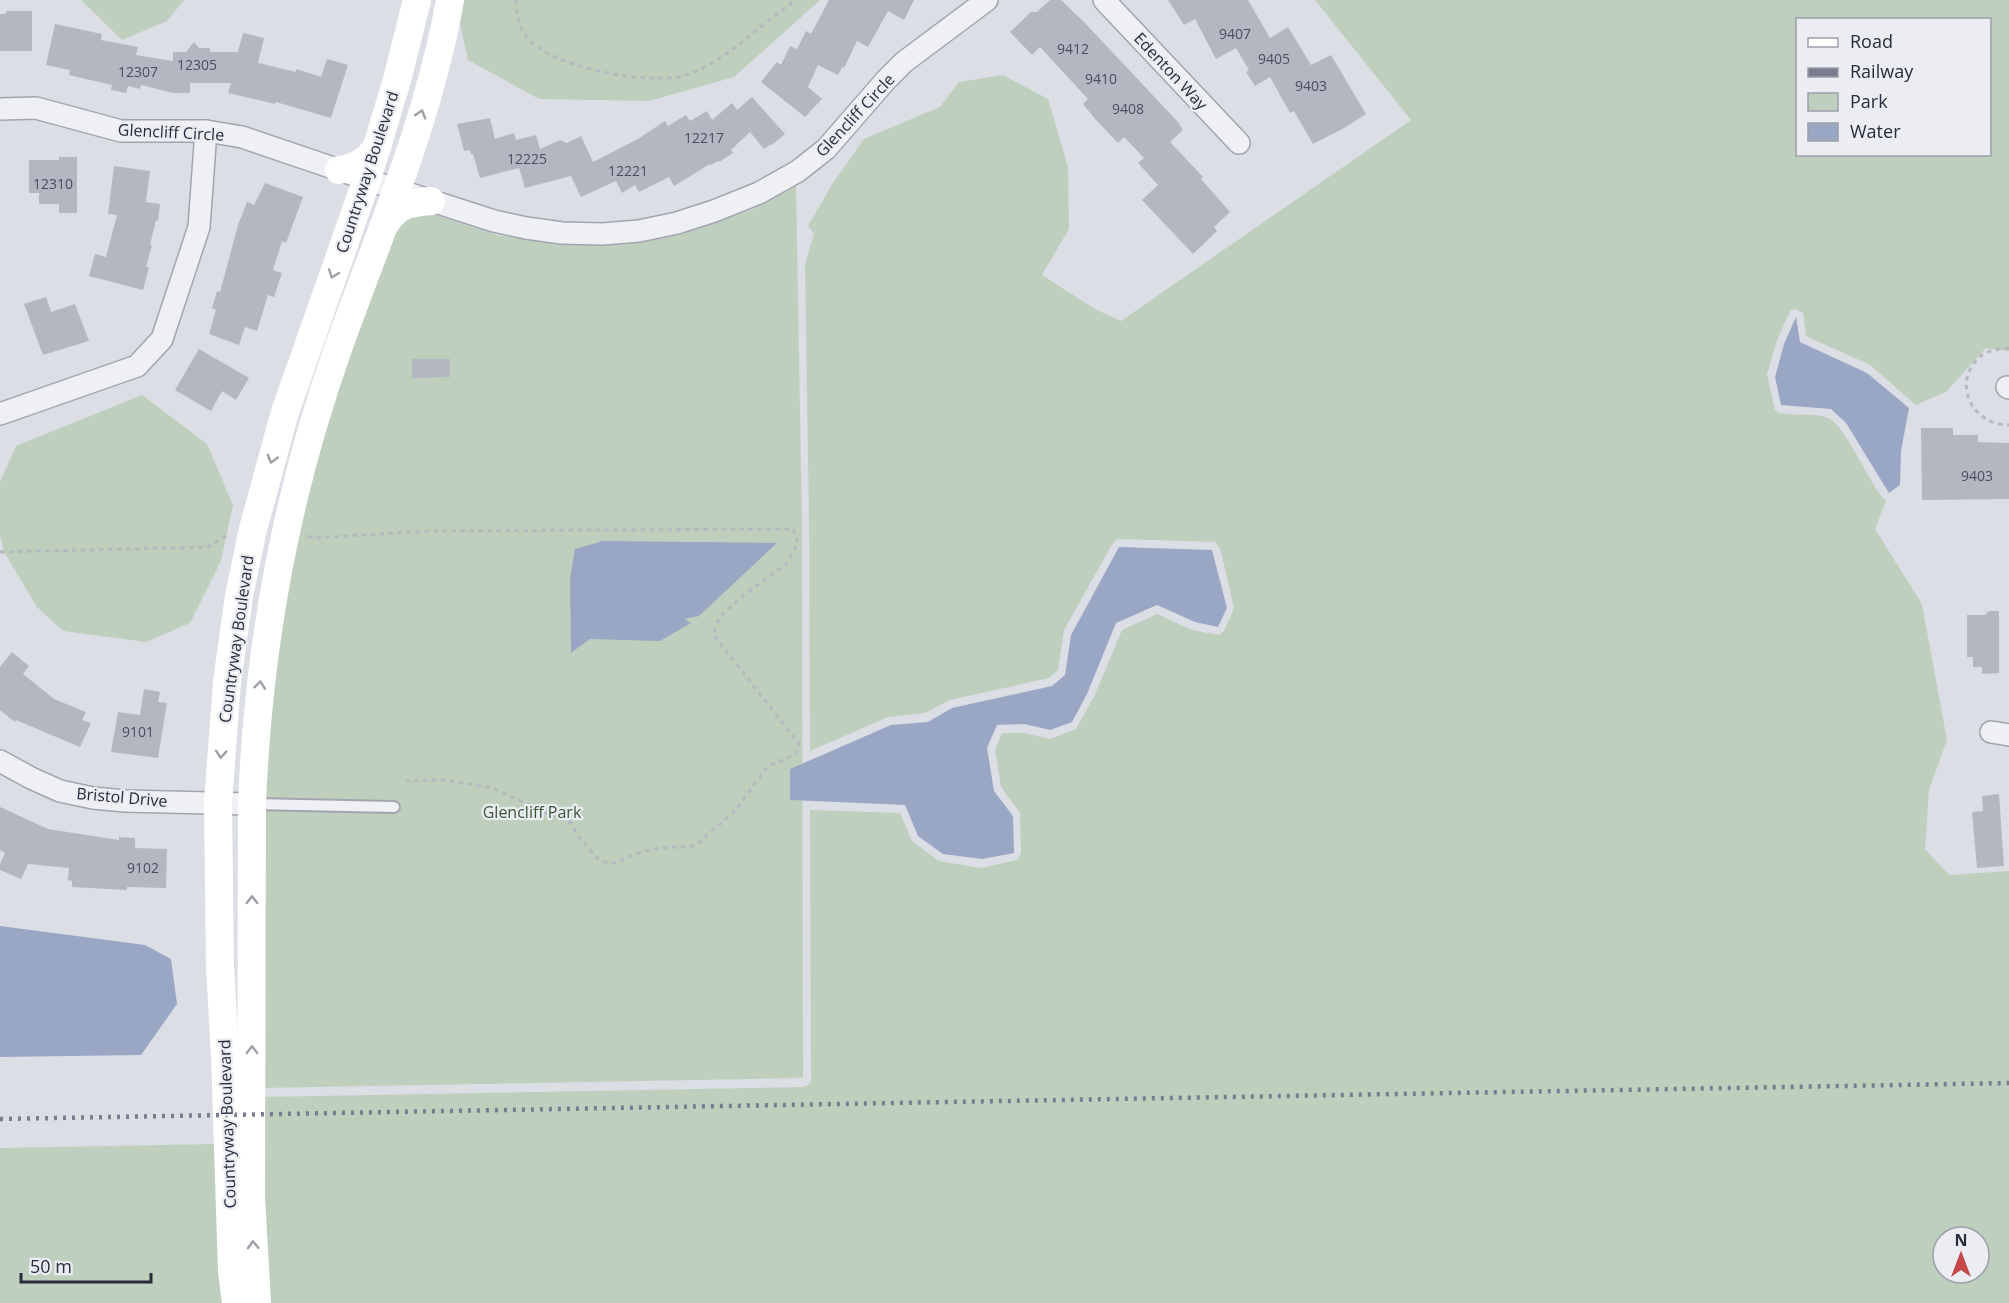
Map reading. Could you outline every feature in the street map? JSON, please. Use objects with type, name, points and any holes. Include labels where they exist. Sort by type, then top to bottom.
[{"type":"street","name":"Countryway Boulevard","points":[[257,1303],[251,1197],[252,804],[260,687],[285,530],[330,376],[384,226],[376,191],[378,145],[417,0]]},
{"type":"street","points":[[330,376],[331,348],[375,221],[376,191],[386,146],[410,68],[419,18],[417,0]]},
{"type":"street","name":"Countryway Boulevard","points":[[236,1303],[232,1271],[226,1067],[220,966],[218,803],[227,682],[240,596],[253,529],[285,412],[376,191],[409,155],[426,99],[450,0]]},
{"type":"street","name":"Glencliff Circle","points":[[0,109],[36,108],[121,131],[206,131],[242,137],[339,170],[376,191],[431,201],[494,221],[562,233],[602,234],[639,231],[677,223],[714,211],[759,192],[798,171],[826,149],[904,63],[987,0]]},
{"type":"street","name":"Edenton Way","points":[[1104,0],[1239,143]]},
{"type":"street","points":[[0,414],[137,366],[162,339],[199,227],[206,131]]},
{"type":"street","points":[[339,170],[365,161],[378,145]]},
{"type":"street","name":"Glencliff Circle","points":[[409,155],[408,170],[412,185],[431,201]]},
{"type":"street","points":[[339,170],[349,177],[355,188],[376,191]]},
{"type":"street","points":[[384,226],[393,213],[402,206],[413,202],[431,201]]},
{"type":"street","name":"Bristol Drive","points":[[0,760],[60,791],[93,798],[252,804]]},
{"type":"lane","points":[[252,804],[394,807]]},
{"type":"path","points":[[516,0],[519,22],[525,35],[544,52],[598,71],[647,77],[688,75],[706,67],[752,36],[796,0]]},
{"type":"path","points":[[2009,348],[1983,354],[1974,363],[1968,375],[1966,389],[1976,412],[1997,425],[2009,425]]},
{"type":"path","points":[[0,552],[208,547],[234,530],[253,529]]},
{"type":"path","points":[[285,530],[313,538],[429,531],[793,530],[798,543],[787,563],[743,596],[720,617],[713,634],[799,744],[796,753],[767,767],[735,811],[695,846],[660,848],[641,852],[611,864],[598,860],[578,836],[571,823],[492,788],[444,780],[406,781]]},
{"type":"green space","points":[[81,0],[184,0],[167,21],[122,40]]},
{"type":"green space","points":[[461,0],[820,0],[734,77],[649,101],[539,99],[468,60],[458,14]]},
{"type":"green space","points":[[1315,0],[2009,0],[2009,351],[1986,348],[1946,392],[1916,405],[1870,365],[1806,336],[1803,313],[1795,309],[1790,311],[1777,340],[1767,374],[1775,410],[1785,414],[1826,417],[1841,430],[1886,501],[1875,529],[1922,604],[1947,740],[1929,790],[1925,849],[1949,875],[2009,871],[2009,1303],[266,1303],[260,1097],[803,1087],[808,1085],[811,1081],[810,810],[900,813],[912,841],[939,861],[981,868],[1017,860],[1021,853],[1020,813],[1001,787],[995,750],[1002,733],[1024,733],[1050,739],[1076,729],[1094,697],[1122,630],[1157,614],[1192,630],[1219,635],[1224,631],[1234,608],[1220,548],[1215,542],[1117,539],[1064,630],[1058,670],[1049,678],[950,700],[925,713],[888,717],[810,751],[805,264],[814,234],[808,226],[833,183],[864,139],[940,107],[959,82],[1003,75],[1048,99],[1068,167],[1069,229],[1042,275],[1095,309],[1121,321],[1411,120]]},
{"type":"green space","name":"Glencliff Park","points":[[796,184],[802,523],[803,1078],[260,1088],[260,851],[272,662],[307,485],[394,223],[430,213],[497,235],[564,244],[643,242],[679,235],[754,209]]},
{"type":"green space","points":[[142,395],[207,444],[233,505],[221,561],[190,623],[146,642],[63,631],[37,607],[4,552],[0,535],[0,482],[16,446]]},
{"type":"green space","points":[[215,1144],[227,1303],[0,1303],[0,1148]]},
{"type":"water","points":[[1796,317],[1800,342],[1867,373],[1909,408],[1901,451],[1900,485],[1889,493],[1846,423],[1831,409],[1781,405],[1775,377],[1784,344]]},
{"type":"water","points":[[603,541],[777,543],[699,616],[685,619],[691,623],[660,641],[590,639],[571,653],[570,578],[575,549]]},
{"type":"water","points":[[1119,547],[1212,550],[1227,608],[1218,627],[1195,622],[1157,605],[1116,623],[1087,694],[1072,722],[1050,730],[1024,724],[997,725],[987,748],[994,791],[1013,816],[1014,853],[982,859],[943,854],[918,836],[905,805],[790,800],[790,769],[891,725],[928,722],[952,708],[1052,686],[1065,675],[1071,635]]},
{"type":"water","points":[[0,926],[145,945],[171,959],[177,1004],[141,1055],[0,1057]]},
{"type":"building","points":[[829,0],[914,0],[904,20],[888,11],[868,47],[857,41],[844,68],[842,67],[838,75],[818,65],[808,87],[822,99],[805,117],[761,82],[777,62],[781,65],[790,46],[797,49],[806,31],[811,34]]},
{"type":"building","points":[[1050,0],[1061,0],[1178,122],[1183,130],[1170,142],[1203,177],[1201,179],[1230,212],[1214,227],[1217,231],[1193,254],[1142,200],[1158,185],[1138,163],[1144,158],[1124,137],[1118,143],[1096,120],[1083,104],[1088,99],[1040,47],[1032,55],[1010,32],[1031,12],[1037,12]]},
{"type":"building","points":[[1168,0],[1248,0],[1270,38],[1288,27],[1311,65],[1331,55],[1366,114],[1313,144],[1294,111],[1290,113],[1270,77],[1255,86],[1236,48],[1216,59],[1195,19],[1184,25]]},
{"type":"building","points":[[6,11],[32,11],[32,51],[0,51],[0,14],[6,14]]},
{"type":"building","points":[[55,24],[102,34],[101,40],[138,47],[136,55],[173,61],[173,52],[186,52],[194,42],[199,48],[210,48],[210,52],[238,52],[243,33],[264,38],[258,63],[296,72],[296,69],[321,77],[327,59],[348,65],[331,118],[276,102],[275,104],[228,93],[231,83],[190,83],[190,93],[173,93],[141,85],[140,89],[128,86],[126,93],[111,90],[112,85],[69,75],[70,70],[46,65]]},
{"type":"building","points":[[752,97],[785,134],[772,145],[764,149],[750,132],[731,150],[733,153],[719,162],[710,164],[674,186],[669,177],[639,192],[635,185],[622,193],[616,181],[581,197],[571,176],[525,188],[519,168],[480,178],[473,154],[470,150],[464,151],[457,124],[490,118],[495,139],[514,133],[516,140],[536,135],[540,149],[560,140],[567,143],[581,136],[593,162],[638,139],[665,121],[668,126],[686,115],[690,121],[707,111],[712,120],[732,103],[737,110]]},
{"type":"building","points":[[59,157],[77,157],[77,213],[59,213],[59,204],[39,204],[39,193],[29,193],[29,160],[59,160]]},
{"type":"building","points":[[114,166],[150,171],[146,202],[160,204],[158,221],[156,220],[150,245],[152,245],[146,267],[149,267],[143,290],[89,276],[95,254],[106,257],[117,215],[108,214]]},
{"type":"building","points":[[265,183],[303,197],[286,243],[282,241],[273,270],[282,273],[274,297],[268,295],[257,331],[245,327],[239,345],[209,334],[216,310],[212,308],[217,291],[220,292],[238,225],[247,202],[254,205]]},
{"type":"building","points":[[46,297],[51,312],[75,304],[89,341],[43,355],[24,304]]},
{"type":"building","points":[[199,349],[249,378],[236,400],[222,391],[211,411],[175,390]]},
{"type":"building","points":[[412,359],[450,359],[450,377],[412,378]]},
{"type":"building","points":[[1921,428],[1953,428],[1953,435],[1978,435],[1978,442],[2009,443],[2009,499],[1922,500]]},
{"type":"building","points":[[1989,611],[1999,611],[1999,673],[1982,674],[1982,667],[1973,667],[1973,657],[1967,657],[1967,615],[1985,615]]},
{"type":"building","points":[[12,652],[29,666],[23,674],[54,699],[86,712],[82,720],[91,723],[80,747],[16,720],[15,722],[0,710],[0,667]]},
{"type":"building","points":[[144,689],[160,692],[158,702],[167,703],[158,758],[111,752],[118,712],[140,715]]},
{"type":"building","points":[[1999,794],[2004,866],[1977,868],[1972,812],[1983,811],[1982,796]]},
{"type":"building","points":[[0,807],[48,829],[119,840],[119,837],[135,838],[135,848],[167,849],[166,888],[127,887],[127,890],[72,887],[72,881],[68,880],[69,868],[28,864],[21,879],[0,870],[5,853],[0,850]]},
{"type":"railway","points":[[0,1119],[2009,1083]]}]
